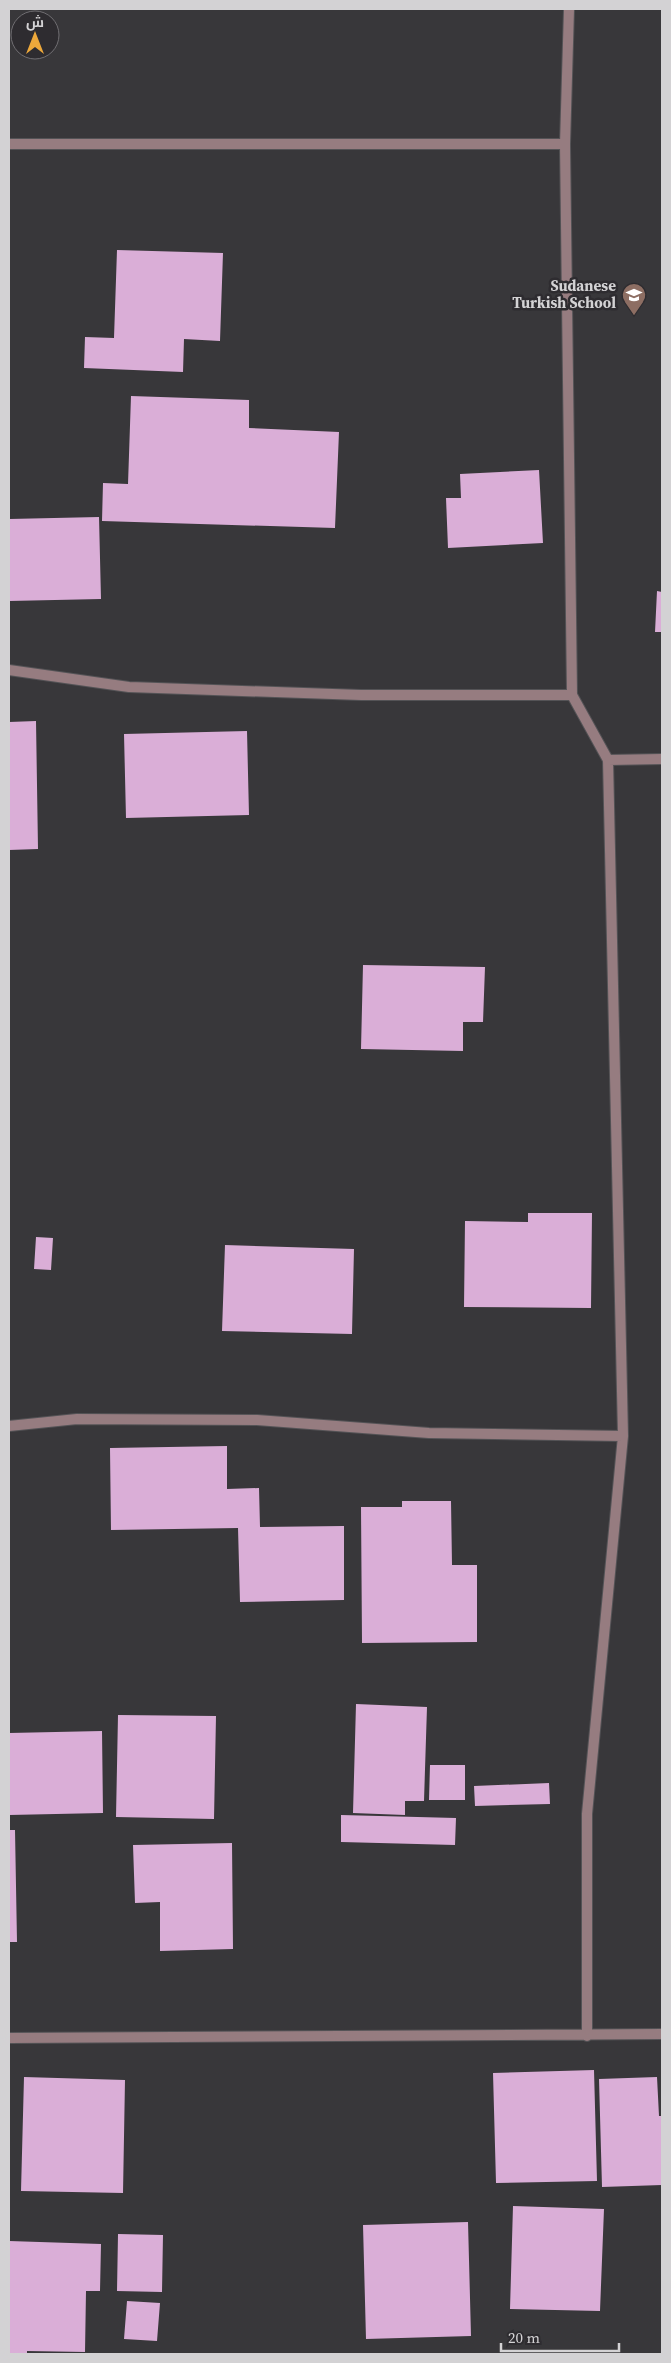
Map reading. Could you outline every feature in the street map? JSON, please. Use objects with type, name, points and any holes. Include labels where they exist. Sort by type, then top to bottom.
[{"type":"street","points":[[569,9],[565,144],[572,695],[608,760],[623,1436],[587,1814],[587,2036]]},
{"type":"street","points":[[9,144],[565,144]]},
{"type":"street","points":[[9,670],[129,687],[361,695],[572,695]]},
{"type":"street","points":[[608,760],[662,759]]},
{"type":"street","points":[[9,1426],[77,1419],[257,1420],[429,1433],[623,1436]]},
{"type":"street","points":[[9,2038],[587,2036],[662,2034]]},
{"type":"building","points":[[117,250],[223,253],[220,341],[184,339],[183,372],[84,368],[85,337],[114,338]]},
{"type":"building","points":[[131,396],[249,400],[249,428],[339,432],[335,528],[102,521],[103,483],[128,484]]},
{"type":"building","points":[[539,470],[543,543],[448,548],[446,498],[461,498],[460,474]]},
{"type":"building","points":[[99,517],[101,599],[9,601],[9,519]]},
{"type":"building","points":[[657,591],[662,592],[662,632],[655,632]]},
{"type":"building","points":[[36,721],[38,849],[9,850],[9,722]]},
{"type":"building","points":[[247,731],[249,815],[126,818],[124,734]]},
{"type":"building","points":[[363,965],[485,967],[483,1022],[463,1022],[463,1051],[361,1049]]},
{"type":"building","points":[[528,1213],[592,1213],[591,1308],[464,1307],[465,1221],[528,1222]]},
{"type":"building","points":[[36,1237],[53,1238],[51,1270],[34,1269]]},
{"type":"building","points":[[225,1245],[354,1249],[352,1334],[222,1331]]},
{"type":"building","points":[[227,1446],[227,1489],[259,1488],[260,1527],[344,1526],[344,1600],[240,1602],[238,1528],[111,1530],[110,1448]]},
{"type":"building","points":[[402,1501],[451,1501],[452,1565],[477,1565],[477,1642],[362,1643],[361,1507],[402,1507]]},
{"type":"building","points":[[356,1704],[427,1707],[424,1801],[405,1801],[405,1815],[353,1813]]},
{"type":"building","points":[[118,1715],[216,1716],[214,1819],[116,1817]]},
{"type":"building","points":[[102,1731],[103,1813],[9,1815],[9,1733]]},
{"type":"building","points":[[430,1765],[465,1765],[465,1800],[429,1800]]},
{"type":"building","points":[[549,1783],[550,1804],[475,1806],[474,1786]]},
{"type":"building","points":[[341,1815],[456,1818],[455,1845],[341,1842]]},
{"type":"building","points":[[9,1830],[15,1830],[17,1942],[9,1942]]},
{"type":"building","points":[[232,1843],[233,1949],[160,1951],[160,1902],[135,1903],[133,1845]]},
{"type":"building","points":[[594,2070],[597,2181],[496,2183],[493,2073]]},
{"type":"building","points":[[24,2077],[125,2080],[123,2193],[21,2191]]},
{"type":"building","points":[[657,2077],[659,2116],[662,2116],[662,2185],[602,2187],[599,2079]]},
{"type":"building","points":[[513,2206],[604,2209],[600,2311],[510,2309]]},
{"type":"building","points":[[468,2222],[471,2336],[366,2339],[363,2225]]},
{"type":"building","points":[[118,2234],[163,2235],[162,2292],[117,2291]]},
{"type":"building","points":[[9,2241],[101,2244],[100,2291],[86,2291],[85,2352],[27,2351],[27,2354],[9,2354]]},
{"type":"building","points":[[127,2301],[160,2303],[157,2341],[124,2339]]},
{"type":"place","name":"Sudanese Turkish School","points":[[634,316]]}]
